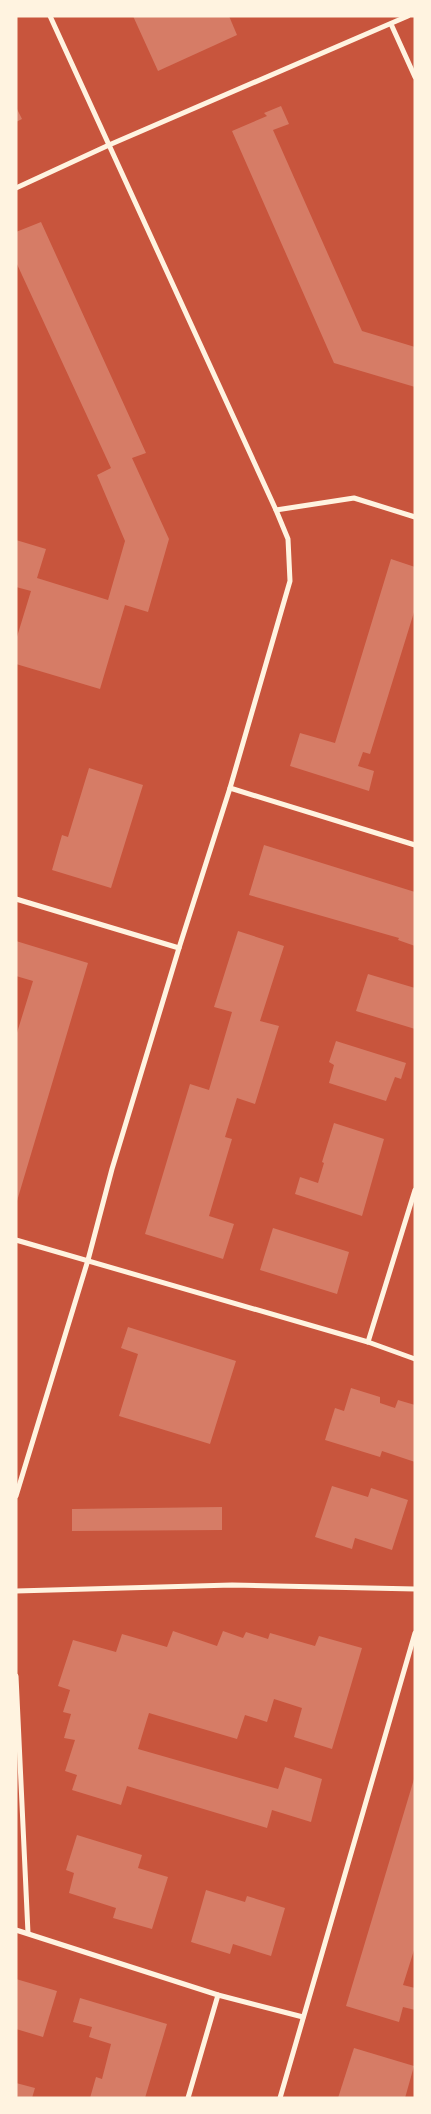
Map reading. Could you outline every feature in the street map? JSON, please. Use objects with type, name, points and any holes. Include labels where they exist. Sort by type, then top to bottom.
[{"type":"street","points":[[16,1496],[88,1260],[112,1169],[230,788],[290,581],[288,539],[276,510],[50,16]]},
{"type":"street","points":[[16,188],[109,145],[408,16]]},
{"type":"street","points":[[391,24],[415,77]]},
{"type":"street","points":[[276,510],[354,498],[415,517]]},
{"type":"street","points":[[230,788],[415,845]]},
{"type":"street","points":[[16,899],[179,948]]},
{"type":"street","points":[[368,1342],[415,1190]]},
{"type":"street","points":[[16,1240],[368,1342],[415,1359]]},
{"type":"street","points":[[16,1591],[232,1585],[415,1590]]},
{"type":"street","points":[[280,2098],[415,1633]]},
{"type":"street","points":[[16,1676],[28,1933]]},
{"type":"street","points":[[16,1930],[218,1995],[303,2017]]},
{"type":"street","points":[[188,2098],[218,1995]]},
{"type":"building","points":[[133,16],[229,16],[237,35],[158,71]]},
{"type":"building","points":[[281,106],[289,124],[273,130],[362,331],[415,347],[415,387],[334,363],[232,131],[267,116],[264,113]]},
{"type":"building","points":[[16,107],[22,119],[16,122]]},
{"type":"building","points":[[41,222],[146,453],[132,458],[169,539],[148,612],[125,605],[100,689],[16,664],[16,640],[31,591],[16,587],[16,540],[46,549],[37,578],[108,600],[125,541],[97,475],[111,468],[16,262],[16,232]]},
{"type":"building","points":[[391,559],[415,567],[415,609],[370,754],[363,752],[358,766],[374,771],[369,791],[290,766],[300,733],[335,743]]},
{"type":"building","points":[[89,768],[143,785],[111,888],[52,870],[62,835],[68,837]]},
{"type":"building","points":[[264,845],[415,892],[415,946],[398,940],[399,938],[249,895]]},
{"type":"building","points":[[238,931],[284,946],[260,1021],[279,1026],[255,1104],[237,1098],[225,1137],[232,1139],[209,1216],[234,1224],[223,1259],[145,1234],[190,1084],[209,1090],[232,1012],[214,1007]]},
{"type":"building","points":[[16,941],[88,963],[17,1201],[16,1036],[33,981],[16,976]]},
{"type":"building","points":[[368,974],[415,988],[415,1029],[356,1011]]},
{"type":"building","points":[[336,1041],[406,1063],[401,1079],[395,1077],[386,1101],[329,1083],[334,1065],[329,1062]]},
{"type":"building","points":[[334,1123],[384,1139],[362,1216],[295,1194],[300,1177],[318,1183],[324,1163],[322,1162]]},
{"type":"building","points":[[273,1228],[349,1252],[337,1294],[260,1270]]},
{"type":"building","points":[[128,1327],[236,1361],[210,1444],[119,1416],[138,1354],[121,1348]]},
{"type":"building","points":[[351,1388],[380,1397],[380,1403],[395,1408],[398,1400],[415,1405],[415,1462],[382,1451],[380,1457],[325,1440],[335,1408],[344,1411]]},
{"type":"building","points":[[332,1486],[368,1497],[371,1488],[408,1500],[392,1550],[355,1538],[352,1549],[315,1537]]},
{"type":"building","points":[[222,1507],[222,1530],[72,1531],[72,1509]]},
{"type":"building","points":[[173,1631],[217,1646],[223,1631],[243,1638],[246,1632],[268,1639],[270,1633],[315,1646],[319,1636],[362,1648],[332,1749],[294,1737],[302,1708],[274,1699],[267,1722],[245,1715],[237,1739],[149,1713],[138,1749],[278,1789],[285,1767],[322,1779],[311,1822],[272,1810],[267,1828],[127,1786],[121,1805],[72,1790],[77,1775],[65,1771],[75,1740],[64,1738],[71,1714],[63,1712],[70,1690],[58,1686],[73,1640],[116,1652],[122,1634],[167,1647]]},
{"type":"building","points":[[414,1779],[415,1947],[403,1985],[415,1988],[415,2010],[403,2007],[399,2022],[346,2006]]},
{"type":"building","points":[[77,1835],[142,1855],[138,1868],[168,1877],[152,1929],[113,1918],[116,1908],[69,1893],[74,1873],[66,1870]]},
{"type":"building","points":[[206,1890],[245,1902],[247,1896],[285,1908],[271,1956],[233,1944],[230,1954],[191,1942]]},
{"type":"building","points":[[16,1979],[57,1991],[43,2037],[16,2029]]},
{"type":"building","points":[[80,1998],[167,2024],[145,2098],[90,2098],[96,2077],[102,2079],[111,2044],[89,2037],[92,2027],[73,2022]]},
{"type":"building","points":[[354,2048],[414,2066],[405,2098],[338,2098]]},
{"type":"building","points":[[16,2083],[35,2088],[32,2098],[16,2098]]}]
